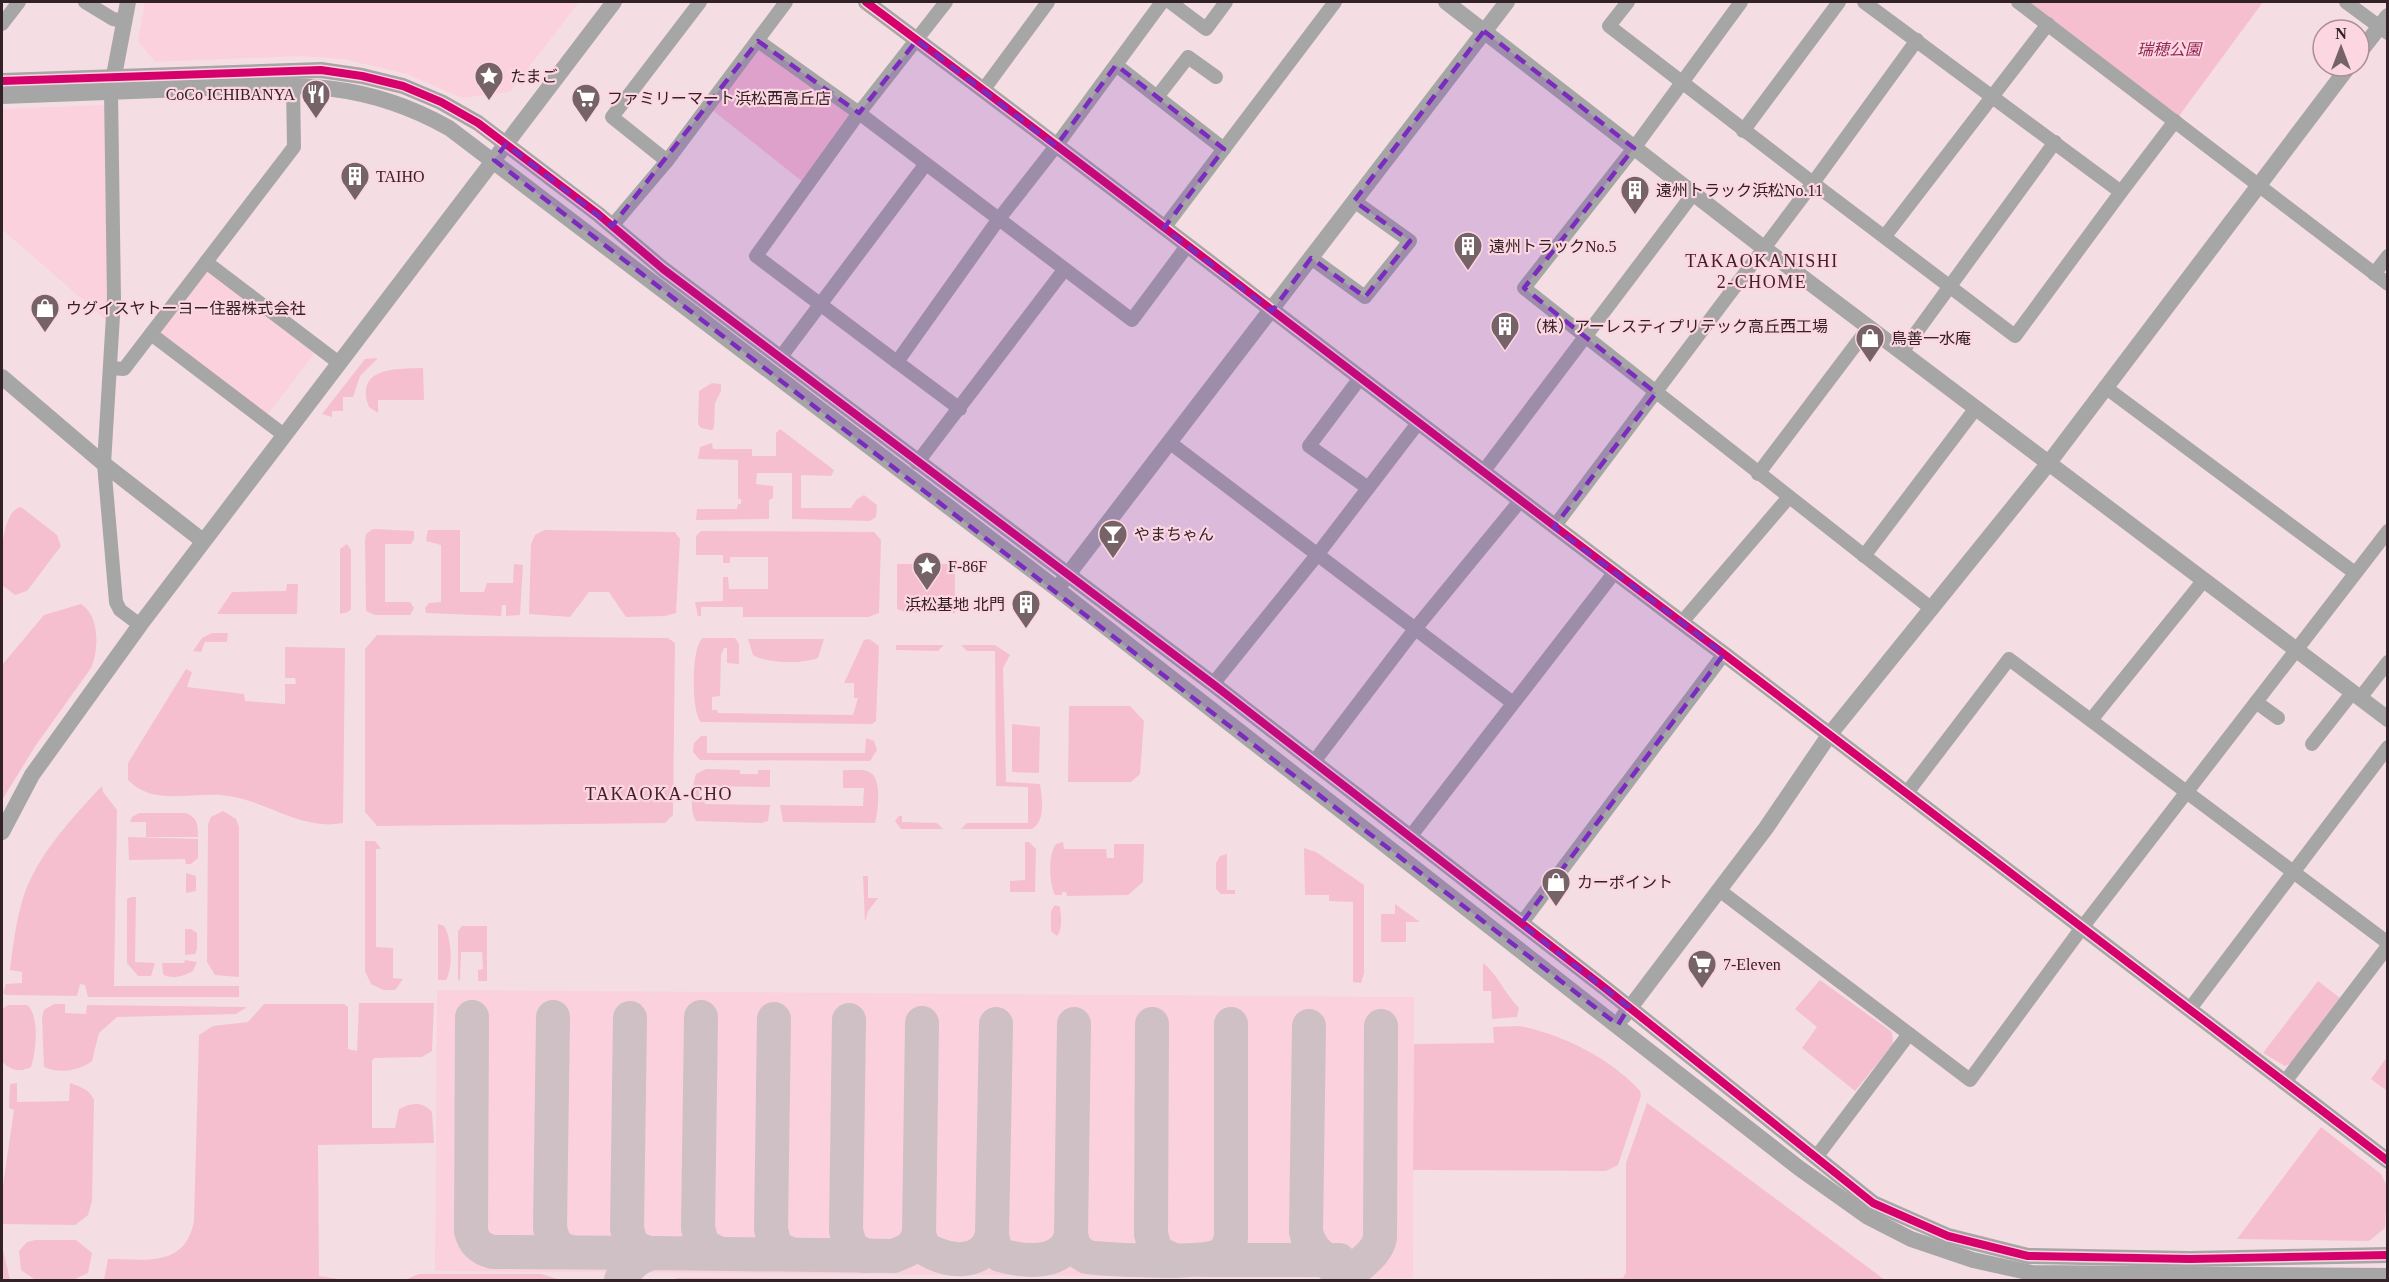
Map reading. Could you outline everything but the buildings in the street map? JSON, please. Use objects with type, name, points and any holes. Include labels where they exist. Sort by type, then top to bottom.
[{"type":"street","points":[[2,24],[19,2]]},
{"type":"street","points":[[85,2],[113,19],[124,21]]},
{"type":"street","points":[[128,2],[113,84],[114,299],[104,464],[116,602],[120,610],[140,625]]},
{"type":"street","points":[[2,832],[32,775],[140,625],[614,2]]},
{"type":"street","points":[[667,161],[612,117],[700,2]]},
{"type":"street","points":[[612,226],[667,161],[786,2]]},
{"type":"street","points":[[866,2],[984,88],[1056,146],[1614,573],[1830,734],[2081,929],[2388,1161]]},
{"type":"street","points":[[946,2],[859,113],[756,256],[821,307],[960,409]]},
{"type":"street","points":[[984,88],[1048,2]]},
{"type":"street","points":[[897,362],[998,220],[1056,146],[1162,2]]},
{"type":"street","points":[[1170,2],[1206,29],[1226,2]]},
{"type":"street","points":[[1164,228],[1335,2]]},
{"type":"street","points":[[1446,2],[1765,249],[2388,719]]},
{"type":"street","points":[[1057,589],[1507,2]]},
{"type":"street","points":[[1628,2],[1609,26],[1681,84],[2015,336],[2175,121]]},
{"type":"street","points":[[1741,2],[1634,148],[1524,288],[1932,609]]},
{"type":"street","points":[[1743,131],[1839,2]]},
{"type":"street","points":[[1864,2],[1993,95],[2121,192]]},
{"type":"street","points":[[2018,2],[2388,284]]},
{"type":"street","points":[[2346,2],[2385,25],[2371,40]]},
{"type":"street","points":[[1885,236],[2048,24]]},
{"type":"street","points":[[1554,526],[1765,249],[1917,40]]},
{"type":"street","points":[[758,41],[859,113],[1132,320],[1187,246]]},
{"type":"street","points":[[1157,97],[1188,57],[1216,77]]},
{"type":"street","points":[[1116,65],[1224,149]]},
{"type":"street","points":[[2,96],[113,84],[300,69],[362,76],[403,86],[441,102],[478,123],[780,358],[918,463],[1069,573],[1629,1008],[1873,1203],[1948,1236],[2008,1253],[2061,1258],[2388,1255]]},
{"type":"street","points":[[1618,1025],[1766,828],[1830,734],[2048,464],[2340,78]]},
{"type":"street","points":[[2,81],[293,85],[349,89],[396,102],[449,128],[1057,589],[1799,1168],[1868,1217],[1911,1239],[1973,1260],[2032,1273],[2388,1276]]},
{"type":"street","points":[[110,368],[124,369],[294,147],[293,85]]},
{"type":"street","points":[[1902,352],[1948,285],[2055,142]]},
{"type":"street","points":[[780,358],[821,307],[925,165]]},
{"type":"street","points":[[1483,471],[1693,194]]},
{"type":"street","points":[[1311,258],[1365,297],[1410,241],[1354,201]]},
{"type":"street","points":[[2374,274],[2388,256]]},
{"type":"street","points":[[206,261],[339,363]]},
{"type":"street","points":[[918,463],[1064,270]]},
{"type":"street","points":[[1758,474],[1869,327]]},
{"type":"street","points":[[151,334],[284,435]]},
{"type":"street","points":[[2,377],[104,464],[204,541]]},
{"type":"street","points":[[1360,378],[1309,446],[1368,488]]},
{"type":"street","points":[[2105,387],[2355,573]]},
{"type":"street","points":[[1864,556],[1976,408]]},
{"type":"street","points":[[1213,684],[1317,555],[1418,423]]},
{"type":"street","points":[[1169,442],[1513,703]]},
{"type":"street","points":[[1682,622],[1789,497]]},
{"type":"street","points":[[1313,762],[1415,629],[1520,501]]},
{"type":"street","points":[[1719,890],[1970,1080],[2081,929],[2388,531]]},
{"type":"street","points":[[1410,837],[1614,573]]},
{"type":"street","points":[[2091,720],[2204,580]]},
{"type":"street","points":[[1521,924],[1724,654]]},
{"type":"street","points":[[1906,794],[2009,659],[2292,871],[2388,945],[2284,1083]]},
{"type":"street","points":[[2312,744],[2388,662]]},
{"type":"street","points":[[2256,702],[2278,718]]},
{"type":"street","points":[[2189,1010],[2388,747]]},
{"type":"street","points":[[1817,1156],[1909,1034]]},
{"type":"highlighted area","points":[[1484,31],[1634,148],[1524,288],[1656,393],[1554,527],[1724,654],[1521,924],[1629,1007],[1618,1025],[494,160],[506,144],[612,226],[758,41],[859,113],[917,40],[1056,146],[1116,65],[1224,149],[1164,228],[1272,311],[1311,258],[1365,297],[1410,241],[1354,201]]},
{"type":"shaded area","points":[[145,2],[579,2],[510,92],[462,98],[407,74],[343,59],[300,56],[155,62],[138,41]]},
{"type":"shaded area","points":[[102,105],[106,109],[107,321],[2,229],[2,109]]},
{"type":"shaded area","points":[[205,272],[210,272],[313,350],[314,354],[269,413],[265,414],[162,335],[161,330]]},
{"type":"shaded area","points":[[437,990],[1414,997],[1413,1278],[435,1271]]},
{"type":"green space","name":"瑞穂公園","points":[[2028,2],[2263,2],[2179,116]]},
{"type":"green space","points":[[759,45],[851,114],[803,182],[711,109]]},
{"type":"green space","points":[[378,358],[360,376],[353,397],[343,397],[343,411],[332,411],[332,417],[322,414],[365,359]]},
{"type":"green space","points":[[423,368],[424,400],[378,400],[378,413],[369,407],[366,394],[368,384],[373,377],[391,370]]},
{"type":"green space","points":[[712,383],[721,384],[721,391],[715,403],[712,430],[701,428],[698,424],[699,391]]},
{"type":"green space","points":[[780,429],[834,470],[831,476],[801,475],[801,508],[851,508],[857,499],[864,495],[877,505],[876,517],[870,521],[792,519],[792,473],[757,473],[756,484],[773,486],[773,498],[769,500],[769,519],[696,520],[697,509],[737,509],[738,504],[741,504],[741,499],[738,499],[738,460],[698,459],[700,447],[712,443],[713,449],[752,449],[752,456],[776,456],[776,433]]},
{"type":"green space","points":[[21,507],[57,535],[61,546],[27,591],[15,595],[2,585],[2,552],[5,528],[9,518]]},
{"type":"green space","points":[[373,529],[414,531],[411,544],[385,544],[385,602],[410,602],[414,608],[410,615],[375,615],[366,611],[365,540],[366,534]]},
{"type":"green space","points":[[428,530],[460,530],[460,592],[484,592],[487,583],[513,583],[514,564],[523,565],[520,615],[506,616],[506,605],[502,605],[501,616],[426,613],[425,608],[429,603],[441,602],[441,545],[426,541]]},
{"type":"green space","points":[[544,530],[675,532],[680,539],[676,613],[665,616],[626,617],[609,592],[589,592],[570,617],[529,614],[531,544],[535,535]]},
{"type":"green space","points":[[701,531],[874,532],[881,540],[879,613],[868,617],[743,617],[743,607],[701,607],[701,616],[698,616],[695,602],[723,601],[723,577],[728,577],[729,589],[768,589],[768,557],[730,557],[730,563],[723,563],[723,555],[696,555],[696,536]]},
{"type":"green space","points":[[347,544],[351,550],[351,609],[340,614],[340,549]]},
{"type":"green space","points":[[897,564],[955,564],[955,613],[905,612],[897,609]]},
{"type":"green space","points":[[287,584],[298,584],[297,614],[217,614],[232,592],[286,591]]},
{"type":"green space","points":[[81,604],[87,609],[95,625],[94,661],[36,745],[2,800],[2,665],[44,615]]},
{"type":"green space","points":[[212,633],[228,633],[227,642],[205,642],[201,652],[193,651],[202,638]]},
{"type":"green space","points":[[377,635],[668,638],[675,643],[673,815],[665,823],[377,826],[365,812],[365,649]]},
{"type":"green space","points":[[703,638],[735,638],[739,644],[739,664],[727,663],[727,648],[724,648],[721,655],[720,696],[712,697],[712,710],[717,710],[718,713],[853,715],[858,698],[854,698],[854,683],[844,683],[864,640],[869,639],[879,646],[876,721],[872,724],[701,722],[695,706],[694,665],[699,643]]},
{"type":"green space","points":[[748,639],[824,639],[818,658],[785,662],[767,660],[753,655]]},
{"type":"green space","points":[[896,645],[944,645],[938,651],[896,650]]},
{"type":"green space","points":[[961,645],[995,645],[1010,655],[1003,668],[1006,782],[1040,784],[1041,815],[1032,829],[961,829],[967,823],[1028,823],[1028,787],[996,786],[995,651],[967,651]]},
{"type":"green space","points":[[285,647],[345,648],[343,823],[313,823],[299,820],[229,796],[163,796],[139,788],[128,780],[128,763],[186,669],[192,672],[187,687],[244,694],[245,701],[285,704],[285,684],[296,684],[295,678],[285,678]]},
{"type":"green space","points":[[1069,706],[1130,706],[1144,721],[1140,774],[1131,782],[1068,782]]},
{"type":"green space","points":[[1012,724],[1040,727],[1039,773],[1012,772]]},
{"type":"green space","points":[[701,736],[707,736],[707,753],[865,753],[866,738],[874,741],[877,750],[870,761],[700,760],[693,752],[694,743]]},
{"type":"green space","points":[[706,769],[740,770],[740,774],[758,774],[758,770],[770,770],[770,787],[699,786],[699,797],[705,798],[705,804],[770,805],[768,821],[761,823],[696,821],[692,805],[693,785],[696,774]]},
{"type":"green space","points":[[843,770],[865,771],[874,777],[878,789],[875,823],[783,822],[780,805],[863,806],[864,788],[843,788]]},
{"type":"green space","points":[[102,786],[103,792],[117,810],[114,986],[239,986],[239,997],[88,997],[85,985],[80,984],[77,996],[6,995],[3,993],[6,984],[22,983],[22,972],[10,970],[18,916],[29,882],[56,838]]},
{"type":"green space","points":[[223,811],[236,819],[239,827],[239,977],[215,975],[207,962],[208,824],[211,817]]},
{"type":"green space","points":[[139,813],[186,813],[196,822],[198,837],[146,837],[146,822],[130,822],[132,817]]},
{"type":"green space","points":[[902,816],[902,822],[937,823],[943,829],[901,829],[895,821]]},
{"type":"green space","points":[[128,837],[198,839],[198,858],[191,864],[186,864],[185,859],[129,860]]},
{"type":"green space","points":[[365,841],[375,841],[381,849],[376,849],[376,947],[393,948],[393,978],[403,979],[395,990],[383,990],[371,984],[365,971]]},
{"type":"green space","points":[[1025,842],[1029,842],[1036,849],[1035,892],[1010,892],[1010,881],[1025,880]]},
{"type":"green space","points":[[1063,842],[1064,849],[1106,849],[1107,858],[1114,858],[1114,844],[1144,844],[1143,882],[1128,895],[1067,896],[1066,892],[1062,892],[1062,895],[1055,895],[1050,869],[1052,854],[1056,844]]},
{"type":"green space","points":[[1304,848],[1316,852],[1364,885],[1364,973],[1361,983],[1353,982],[1353,902],[1329,901],[1329,895],[1305,895]]},
{"type":"green space","points":[[1227,854],[1227,890],[1235,890],[1235,894],[1221,894],[1216,889],[1216,863],[1220,856]]},
{"type":"green space","points":[[186,873],[196,876],[196,891],[186,893]]},
{"type":"green space","points":[[863,876],[868,876],[868,898],[878,898],[868,911],[865,922]]},
{"type":"green space","points":[[136,897],[135,962],[155,963],[151,976],[138,976],[127,963],[127,899]]},
{"type":"green space","points":[[1395,904],[1420,922],[1406,922],[1406,942],[1381,942],[1381,914],[1395,914]]},
{"type":"green space","points":[[1055,905],[1060,907],[1061,918],[1057,936],[1051,931],[1051,911]]},
{"type":"green space","points":[[438,924],[444,926],[447,931],[450,945],[451,961],[446,980],[438,980]]},
{"type":"green space","points":[[462,926],[487,926],[487,981],[478,981],[478,970],[483,969],[482,952],[461,952],[460,981],[458,979],[458,931]]},
{"type":"green space","points":[[185,929],[191,929],[197,933],[195,954],[185,955]]},
{"type":"green space","points":[[185,960],[197,962],[193,971],[178,977],[163,974],[162,963],[184,963]]},
{"type":"green space","points":[[1483,963],[1519,1008],[1517,1017],[1492,1019],[1491,991],[1483,991]]},
{"type":"green space","points":[[1820,980],[1892,1032],[1893,1044],[1855,1091],[1802,1048],[1817,1027],[1795,1009]]},
{"type":"green space","points":[[2318,981],[2340,998],[2291,1063],[2285,1066],[2263,1053]]},
{"type":"green space","points":[[359,1003],[434,1003],[432,1051],[422,1057],[374,1058],[372,1061],[372,1128],[395,1128],[399,1109],[413,1104],[421,1105],[432,1112],[434,1143],[318,1145],[319,1276],[345,1280],[104,1280],[108,1259],[162,1258],[182,1247],[189,1236],[194,1221],[199,1035],[213,1026],[248,1022],[264,1004],[344,1004],[348,1007],[348,1049],[357,1051]]},
{"type":"green space","points":[[54,1004],[65,1004],[65,1013],[86,1014],[87,1005],[247,1007],[236,1014],[117,1017],[99,1033],[92,1061],[81,1067],[62,1071],[44,1067],[42,1017],[44,1010]]},
{"type":"green space","points":[[8,1005],[27,1005],[34,1017],[36,1034],[34,1053],[31,1067],[27,1069],[15,1070],[2,1061],[2,1009]]},
{"type":"green space","points":[[1520,1026],[1553,1035],[1600,1058],[1615,1068],[1640,1091],[1641,1096],[1618,1165],[1606,1171],[1413,1170],[1414,1044],[1494,1043],[1493,1027]]},
{"type":"green space","points":[[2388,1057],[2387,1091],[2371,1079]]},
{"type":"green space","points":[[17,1083],[17,1102],[69,1101],[70,1083],[87,1091],[94,1100],[92,1201],[88,1215],[75,1225],[2,1224],[2,1192],[14,1110],[9,1108],[10,1084]]},
{"type":"green space","points":[[1647,1103],[1885,1280],[1426,1280],[1623,1278],[1626,1273],[1626,1163]]},
{"type":"green space","points":[[2321,1127],[2381,1174],[2387,1186],[2385,1228],[2369,1241],[2237,1239]]},
{"type":"green space","points":[[76,1240],[92,1253],[88,1273],[75,1279],[34,1279],[21,1270],[19,1251],[27,1242]]},
{"type":"green space","points":[[2,1246],[10,1280],[2,1280]]},
{"type":"green space","points":[[419,1274],[541,1274],[561,1280],[404,1280]]},
{"type":"green space","points":[[679,1278],[1167,1280],[669,1280]]},
{"type":"taxiway","points":[[472,1017],[471,1231],[476,1243],[493,1252],[653,1253]]},
{"type":"taxiway","points":[[553,1017],[550,1228],[555,1246],[570,1252]]},
{"type":"taxiway","points":[[701,1017],[698,1228],[703,1246],[718,1253]]},
{"type":"taxiway","points":[[630,1018],[627,1229],[632,1246],[647,1253]]},
{"type":"taxiway","points":[[774,1019],[771,1229],[775,1247],[790,1254]]},
{"type":"taxiway","points":[[849,1020],[846,1231],[851,1248],[866,1256]]},
{"type":"taxiway","points":[[919,1234],[922,1023]]},
{"type":"taxiway","points":[[992,1235],[996,1024]]},
{"type":"taxiway","points":[[1071,1235],[1074,1024]]},
{"type":"taxiway","points":[[1152,1024],[1151,1234],[1156,1252],[1171,1259]]},
{"type":"taxiway","points":[[621,1280],[634,1263],[653,1253],[894,1256],[912,1248],[919,1234],[923,1247],[953,1259],[973,1257],[981,1253],[988,1245],[992,1235],[994,1245],[1000,1255],[1020,1259],[1052,1257],[1061,1252],[1071,1235],[1075,1249],[1087,1257],[1175,1261],[1218,1256],[1225,1251],[1231,1238],[1231,1024]]},
{"type":"taxiway","points":[[1309,1026],[1306,1232],[1312,1247],[1334,1267],[1343,1280]]},
{"type":"taxiway","points":[[1345,1280],[1370,1256],[1380,1238],[1381,1026]]},
{"type":"taxiway","points":[[1203,1260],[1339,1260]]},
{"type":"cycle path","points":[[866,2],[2388,1161]]},
{"type":"cycle path","points":[[2,81],[321,70],[362,76],[403,86],[441,102],[478,123],[598,214],[663,269],[1213,684],[1605,988],[1873,1203],[1948,1236],[2028,1256],[2190,1259],[2388,1255]]},
{"type":"place","name":"たまご","points":[[489,102]]},
{"type":"place","name":"CoCo ICHIBANYA","points":[[316,120]]},
{"type":"place","name":"ファミリーマート浜松西高丘店","points":[[586,124]]},
{"type":"place","name":"TAIHO","points":[[355,202]]},
{"type":"place","name":"遠州トラック浜松No.11","points":[[1635,216]]},
{"type":"place","name":"遠州トラックNo.5","points":[[1468,272]]},
{"type":"place","name":"ウグイスヤトーヨー住器株式会社","points":[[45,334]]},
{"type":"place","name":"（株）アーレスティプリテック高丘西工場","points":[[1505,352]]},
{"type":"place","name":"鳥善一水庵","points":[[1870,364]]},
{"type":"place","name":"やまちゃん","points":[[1113,560]]},
{"type":"place","name":"F-86F","points":[[927,592]]},
{"type":"place","name":"浜松基地 北門","points":[[1026,630]]},
{"type":"place","name":"カーポイント","points":[[1556,908]]},
{"type":"place","name":"7-Eleven","points":[[1702,990]]},
{"type":"district","name":"TAKAOKANISHI 2-CHOME","points":[[1762,271]]},
{"type":"district","name":"TAKAOKA-CHO","points":[[659,794]]}]
